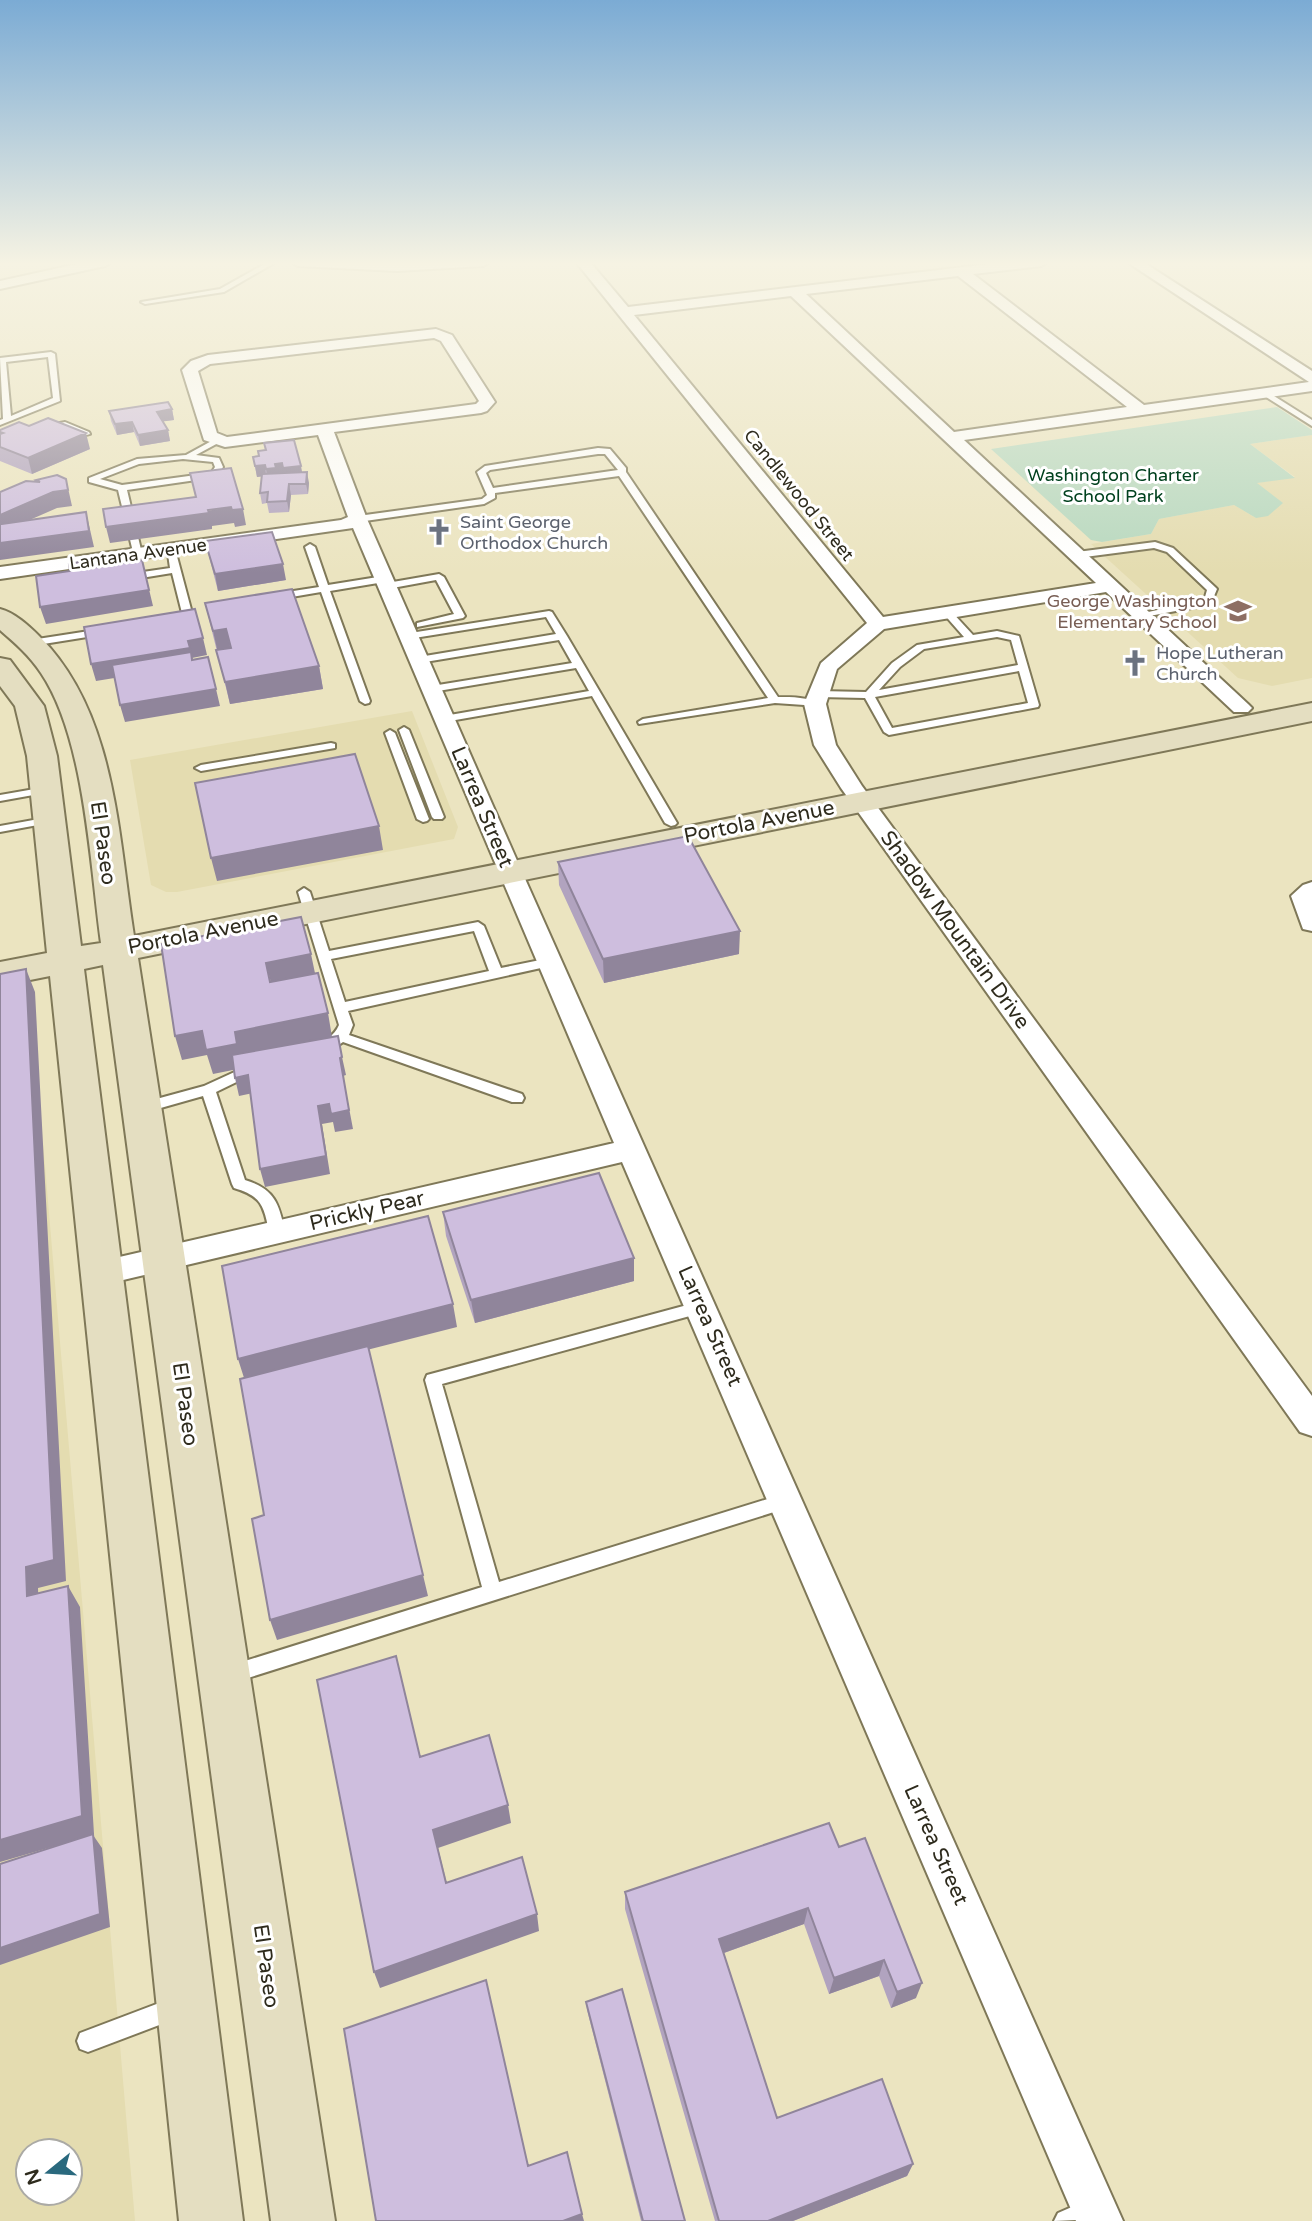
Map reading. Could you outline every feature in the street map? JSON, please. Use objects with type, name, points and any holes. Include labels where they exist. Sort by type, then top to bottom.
[{"type":"street","points":[[194,366],[190,370],[210,436],[225,442],[481,408],[487,402],[464,366]]},
{"type":"street","name":"Candlewood Street","points":[[668,366],[878,624]]},
{"type":"street","points":[[875,366],[1241,708]]},
{"type":"street","points":[[1083,366],[1142,411]]},
{"type":"street","points":[[1292,366],[1312,379]]},
{"type":"street","points":[[953,437],[1312,386]]},
{"type":"street","name":"Larrea Street","points":[[324,429],[358,519],[444,719],[787,1501],[1087,2217]]},
{"type":"street","name":"Lantana Avenue","points":[[0,573],[56,571],[136,554],[345,525],[358,519]]},
{"type":"street","points":[[817,699],[828,667],[878,624],[1110,586]]},
{"type":"street","name":"El Paseo","points":[[0,617],[31,643],[69,695],[80,718],[88,748],[108,880],[106,924],[91,946],[71,1005],[211,2221]]},
{"type":"street","points":[[11,687],[49,717],[62,741],[76,748],[88,748]]},
{"type":"street","name":"El Paseo","points":[[11,687],[42,756],[50,820],[142,1108],[303,2221]]},
{"type":"street","name":"Portola Avenue","points":[[506,862],[671,824],[857,795],[1312,694]]},
{"type":"street","name":"Shadow Mountain Drive","points":[[817,699],[825,745],[857,795],[1312,1422]]},
{"type":"street","name":"Portola Avenue","points":[[91,946],[265,911],[302,899],[1312,712]]},
{"type":"street","points":[[1312,890],[1303,896],[1312,923]]},
{"type":"street","points":[[0,953],[91,946]]},
{"type":"street","points":[[0,964],[91,946]]},
{"type":"street","points":[[0,974],[91,946]]},
{"type":"street","name":"Prickly Pear","points":[[102,1273],[163,1259],[274,1219],[633,1149]]},
{"type":"lane","points":[[1,366],[4,422],[57,399],[53,366]]},
{"type":"lane","points":[[1266,393],[1312,424]]},
{"type":"lane","points":[[36,430],[65,424],[86,434]]},
{"type":"lane","points":[[189,456],[217,440]]},
{"type":"lane","points":[[358,519],[484,501],[492,496],[481,472],[488,468],[607,451],[623,470],[621,472],[775,700]]},
{"type":"lane","points":[[176,455],[216,460],[219,467],[214,475],[122,488],[92,480],[128,464],[176,455]]},
{"type":"lane","points":[[490,491],[621,472]]},
{"type":"lane","points":[[122,488],[136,554]]},
{"type":"lane","points":[[1077,555],[1138,545],[1163,547],[1212,589],[1209,599],[1202,603],[1142,615]]},
{"type":"lane","points":[[310,547],[365,701]]},
{"type":"lane","points":[[162,623],[184,618],[187,613],[170,549]]},
{"type":"lane","points":[[111,580],[176,570]]},
{"type":"lane","points":[[266,598],[439,577],[460,617],[411,641]]},
{"type":"lane","points":[[947,612],[971,639]]},
{"type":"lane","points":[[411,641],[549,614],[671,824]]},
{"type":"lane","points":[[31,643],[108,631]]},
{"type":"lane","points":[[997,634],[1016,638],[1034,705],[889,732],[869,695],[896,665],[921,647],[997,634]]},
{"type":"lane","points":[[411,641],[562,636]]},
{"type":"lane","points":[[432,689],[578,664]]},
{"type":"lane","points":[[643,722],[775,700],[869,695],[1023,667]]},
{"type":"lane","points":[[444,719],[594,693]]},
{"type":"lane","points":[[404,730],[438,817]]},
{"type":"lane","points":[[390,733],[423,819]]},
{"type":"lane","points":[[201,768],[331,746]]},
{"type":"lane","points":[[0,798],[46,790]]},
{"type":"lane","points":[[0,829],[50,820]]},
{"type":"lane","points":[[302,899],[346,1025],[341,1037],[332,1046],[313,1051]]},
{"type":"lane","points":[[324,956],[478,926],[497,974]]},
{"type":"lane","points":[[340,1008],[550,962]]},
{"type":"lane","points":[[341,1037],[517,1098]]},
{"type":"lane","points":[[142,1108],[208,1090],[268,1064]]},
{"type":"lane","points":[[208,1090],[239,1184],[255,1188],[266,1197],[274,1219]]},
{"type":"lane","points":[[493,1593],[433,1380],[702,1307]]},
{"type":"lane","points":[[224,1676],[787,1501]]},
{"type":"lane","points":[[88,2041],[188,2004]]},
{"type":"shaded area","name":"George Washington Elementary School","points":[[1312,435],[1312,678],[1272,686],[1238,678],[1091,544],[1151,534],[1159,519],[1234,505],[1256,518],[1256,483],[1295,477],[1250,444]]},
{"type":"shaded area","points":[[412,711],[458,827],[454,839],[177,892],[166,892],[151,885],[130,760]]},
{"type":"shaded area","points":[[0,994],[31,1002],[135,2221],[0,2221]]},
{"type":"green space","name":"Washington Charter School Park","points":[[1277,407],[1312,430],[1312,435],[1250,444],[1295,478],[1257,483],[1283,503],[1268,516],[1256,518],[1234,505],[1159,519],[1151,534],[1102,542],[1091,540],[991,449]]},
{"type":"building","points":[[168,402],[172,409],[157,412],[168,430],[138,435],[132,422],[115,424],[109,411]]},
{"type":"building","points":[[48,418],[86,433],[28,458],[0,447],[0,434],[3,433],[0,430],[19,422],[29,426]]},
{"type":"building","points":[[294,440],[301,466],[283,468],[282,463],[275,464],[276,468],[266,469],[265,465],[255,466],[253,457],[259,456],[258,451],[266,450],[264,443]]},
{"type":"building","points":[[231,468],[243,509],[232,510],[231,507],[208,510],[209,513],[106,527],[103,509],[196,497],[190,473]]},
{"type":"building","points":[[307,472],[306,484],[289,484],[287,501],[267,502],[268,492],[260,493],[262,474]]},
{"type":"building","points":[[57,475],[66,479],[68,490],[53,492],[0,515],[0,492],[26,481],[40,482],[36,480]]},
{"type":"building","points":[[86,512],[89,531],[0,543],[0,523]]},
{"type":"building","points":[[272,532],[283,564],[215,574],[205,541]]},
{"type":"building","points":[[95,559],[97,567],[142,560],[149,590],[40,607],[36,576],[70,571],[69,564]]},
{"type":"building","points":[[292,589],[319,666],[225,682],[216,650],[231,648],[226,629],[213,631],[205,603]]},
{"type":"building","points":[[195,609],[203,638],[188,641],[190,648],[91,664],[84,627]]},
{"type":"building","points":[[191,652],[192,660],[208,657],[216,689],[120,705],[112,665]]},
{"type":"building","points":[[355,754],[379,826],[211,858],[195,783]]},
{"type":"building","points":[[688,836],[740,931],[603,959],[558,862]]},
{"type":"building","points":[[301,917],[311,954],[266,963],[270,982],[318,973],[328,1013],[235,1032],[237,1044],[206,1050],[202,1031],[175,1036],[161,944]]},
{"type":"building","points":[[26,969],[54,1560],[26,1567],[27,1596],[68,1586],[82,1816],[0,1840],[0,974]]},
{"type":"building","points":[[338,1036],[349,1110],[331,1114],[329,1104],[318,1106],[326,1156],[260,1169],[248,1075],[235,1078],[232,1055]]},
{"type":"building","points":[[599,1173],[634,1258],[471,1300],[443,1212]]},
{"type":"building","points":[[428,1216],[453,1304],[238,1359],[222,1266]]},
{"type":"building","points":[[368,1346],[423,1575],[270,1620],[252,1519],[264,1515],[240,1379]]},
{"type":"building","points":[[396,1656],[420,1757],[489,1735],[508,1805],[433,1830],[446,1883],[522,1857],[537,1914],[374,1972],[317,1680]]},
{"type":"building","points":[[829,1823],[839,1847],[865,1838],[922,1983],[897,1992],[884,1960],[834,1978],[808,1908],[719,1939],[777,2118],[882,2079],[913,2164],[768,2221],[719,2221],[625,1892]]},
{"type":"building","points":[[93,1834],[100,1914],[0,1948],[0,1864]]},
{"type":"building","points":[[486,1980],[528,2166],[567,2152],[582,2214],[563,2221],[376,2221],[344,2029]]},
{"type":"building","points":[[622,1989],[685,2221],[643,2221],[586,2002]]},
{"type":"place","name":"Saint George Orthodox Church","points":[[439,532]]},
{"type":"place","name":"George Washington Elementary School","points":[[1238,611]]},
{"type":"place","name":"Hope Lutheran Church","points":[[1135,663]]}]
